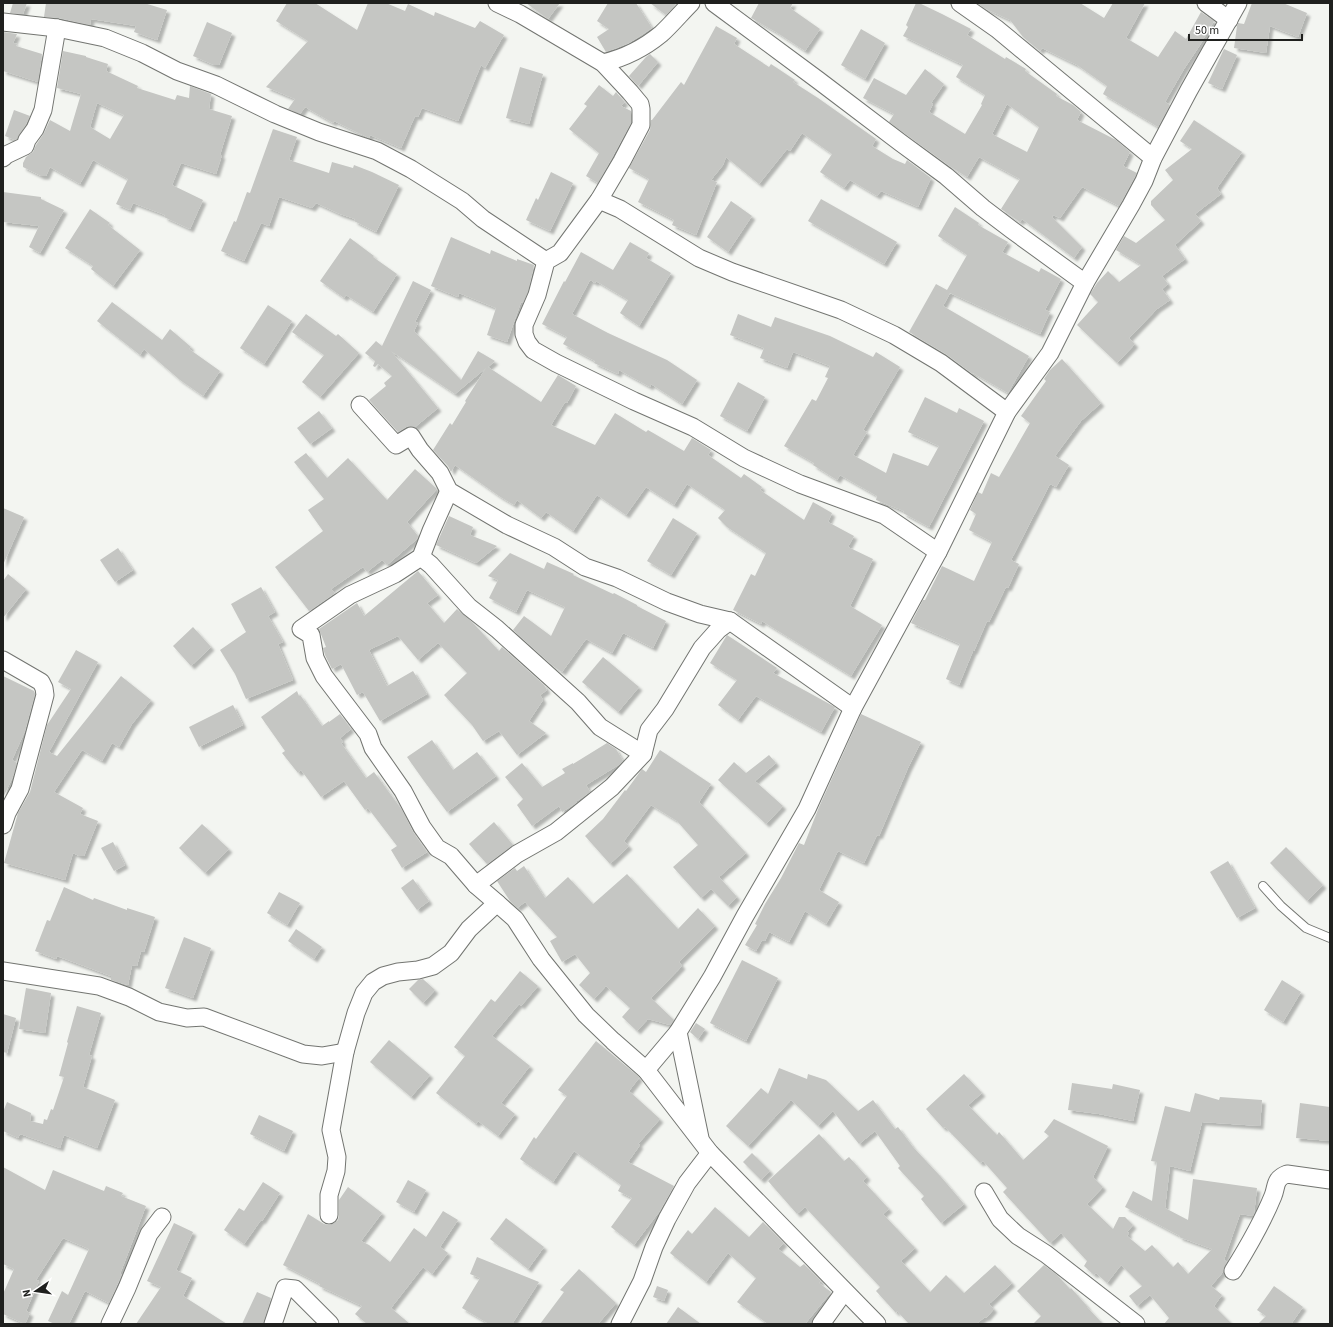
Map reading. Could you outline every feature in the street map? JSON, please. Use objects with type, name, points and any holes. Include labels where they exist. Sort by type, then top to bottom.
[{"type":"street","points":[[497,3],[520,14],[602,63],[640,104],[642,114],[638,131],[622,162],[599,200],[560,253],[546,261],[537,295],[524,325],[524,334],[527,342],[533,350],[556,363],[634,401],[693,427],[750,461],[800,484],[884,515],[938,552]]},
{"type":"street","points":[[602,63],[615,60],[646,46],[661,34],[691,3]]},
{"type":"street","points":[[714,3],[901,144],[946,176],[983,208],[1084,283]]},
{"type":"street","points":[[960,3],[997,29],[1153,158]]},
{"type":"street","points":[[1206,3],[1230,20]]},
{"type":"street","points":[[646,1070],[678,1032],[712,977],[806,808],[853,708],[938,552],[1007,412],[1050,353],[1084,283],[1131,205],[1144,181],[1153,158],[1189,90],[1230,20],[1238,3]]},
{"type":"street","points":[[3,22],[56,28],[105,38],[142,53],[177,71],[216,86],[275,114],[319,132],[377,151],[411,169],[462,201],[483,219],[546,261]]},
{"type":"street","points":[[3,158],[25,146],[27,140],[35,129],[43,110],[56,28]]},
{"type":"street","points":[[599,200],[620,209],[699,258],[732,272],[841,310],[894,335],[941,363],[1007,412]]},
{"type":"street","points":[[360,406],[396,445],[411,436],[420,450],[440,473],[449,491],[507,524],[554,547],[585,566],[617,578],[667,602],[693,612],[730,621],[853,708]]},
{"type":"street","points":[[449,491],[430,531],[420,557],[395,574],[350,595],[302,630],[311,635],[315,658],[324,676],[368,734],[372,748],[403,791],[422,827],[437,848],[451,856],[476,885],[515,920],[541,959],[586,1015],[646,1070],[705,1148],[844,1292],[877,1324]]},
{"type":"street","points":[[420,557],[431,565],[469,607],[578,702],[600,728],[643,754]]},
{"type":"street","points":[[476,885],[518,854],[556,832],[612,787],[643,754],[649,730],[665,709],[702,648],[718,630],[730,621]]},
{"type":"street","points":[[3,660],[41,682],[45,694],[20,789],[7,813],[3,825]]},
{"type":"street","points":[[329,1215],[329,1195],[336,1171],[337,1157],[331,1130],[345,1052],[356,1013],[364,993],[373,982],[383,976],[433,966],[451,953],[469,929],[497,903]]},
{"type":"street","points":[[3,971],[99,986],[129,997],[159,1012],[187,1018],[204,1017],[303,1054],[322,1056],[345,1052]]},
{"type":"street","points":[[620,1324],[642,1281],[654,1247],[667,1219],[705,1148],[678,1032]]},
{"type":"street","points":[[1233,1271],[1259,1226],[1273,1194],[1276,1182],[1281,1176],[1287,1174],[1330,1180]]},
{"type":"street","points":[[984,1192],[1000,1219],[1018,1236],[1046,1254],[1136,1324]]},
{"type":"street","points":[[110,1324],[127,1288],[149,1234],[162,1217]]},
{"type":"street","points":[[273,1324],[285,1288],[290,1288],[295,1289],[330,1324]]},
{"type":"street","points":[[821,1324],[844,1292]]},
{"type":"lane","points":[[1263,886],[1281,906],[1306,928],[1330,938]]},
{"type":"building","points":[[13,3],[27,3],[23,14],[10,13]]},
{"type":"building","points":[[46,3],[144,3],[167,10],[157,40],[134,32],[136,26],[91,19],[90,25],[59,18],[44,17]]},
{"type":"building","points":[[287,3],[315,3],[357,30],[368,3],[386,3],[405,11],[408,4],[434,16],[435,12],[475,28],[480,21],[504,35],[485,68],[481,65],[458,121],[422,108],[418,117],[415,116],[401,148],[370,135],[369,138],[334,121],[333,123],[305,107],[300,114],[288,109],[295,99],[266,87],[308,41],[276,21]]},
{"type":"building","points":[[526,3],[560,3],[548,19]]},
{"type":"building","points":[[608,3],[636,3],[652,28],[629,43],[606,52],[597,37],[609,29],[597,21]]},
{"type":"building","points":[[650,3],[677,3],[666,15]]},
{"type":"building","points":[[759,3],[793,3],[790,8],[820,29],[805,51],[751,18]]},
{"type":"building","points":[[916,3],[919,3],[971,29],[967,35],[1005,59],[1006,57],[1026,69],[1025,71],[1057,94],[1056,96],[1073,105],[1081,112],[1077,120],[1116,140],[1130,152],[1123,166],[1137,173],[1119,206],[1082,187],[1060,218],[1053,215],[1052,217],[1082,247],[1074,258],[1022,219],[1020,222],[1001,209],[1020,179],[979,157],[967,177],[889,122],[894,114],[863,98],[874,78],[906,95],[925,69],[944,84],[931,103],[933,104],[929,112],[965,134],[982,105],[981,104],[985,95],[956,77],[963,65],[903,36],[908,27],[906,25]],"holes":[[[1007,104],[1039,127],[1027,152],[992,134]]]},
{"type":"building","points":[[977,3],[1080,3],[1104,18],[1113,3],[1145,3],[1126,38],[1158,57],[1175,31],[1186,39],[1201,12],[1214,21],[1165,102],[1170,105],[1158,127],[1103,94],[1107,86],[1077,65],[1042,48],[1040,51],[1023,37],[1010,20],[984,8]]},
{"type":"building","points":[[1252,3],[1283,3],[1307,13],[1298,37],[1270,26],[1266,53],[1234,48],[1238,23],[1244,24]]},
{"type":"building","points":[[207,22],[232,33],[219,65],[214,65],[193,56]]},
{"type":"building","points":[[716,26],[737,38],[734,44],[769,67],[771,64],[795,80],[793,82],[876,139],[872,146],[893,159],[905,164],[907,160],[931,178],[918,207],[881,191],[877,196],[850,180],[844,188],[820,172],[832,154],[802,133],[790,151],[787,149],[759,184],[726,157],[723,165],[711,180],[717,182],[696,235],[672,225],[674,220],[638,202],[649,179],[629,168],[650,130],[651,120],[681,82],[684,85]]},
{"type":"building","points":[[861,29],[885,43],[865,79],[841,65]]},
{"type":"building","points":[[3,32],[17,34],[13,43],[17,44],[16,46],[42,54],[38,82],[3,71]]},
{"type":"building","points":[[1224,49],[1237,55],[1222,89],[1208,83]]},
{"type":"building","points":[[63,51],[86,56],[108,64],[106,71],[138,86],[137,88],[175,100],[177,95],[189,98],[190,86],[211,94],[209,109],[232,116],[216,174],[181,163],[172,185],[203,200],[190,229],[164,217],[165,215],[133,203],[130,210],[116,204],[128,179],[93,160],[80,184],[50,167],[46,176],[41,176],[23,167],[26,157],[33,152],[50,120],[70,131],[81,94],[57,88]],"holes":[[[97,103],[124,115],[110,139],[90,127]]]},
{"type":"building","points":[[650,54],[658,62],[638,86],[629,76]]},
{"type":"building","points":[[520,67],[543,74],[529,124],[506,118]]},
{"type":"building","points":[[599,85],[613,96],[616,92],[625,102],[621,106],[631,111],[631,123],[598,183],[586,176],[599,153],[569,129],[587,106],[584,104]]},
{"type":"building","points":[[14,110],[30,116],[15,140],[5,136]]},
{"type":"building","points":[[1194,120],[1242,152],[1217,188],[1221,194],[1195,214],[1201,221],[1175,245],[1185,259],[1162,276],[1168,284],[1162,289],[1170,300],[1157,309],[1129,338],[1135,344],[1117,363],[1077,325],[1098,302],[1090,294],[1097,283],[1108,271],[1119,282],[1141,265],[1116,250],[1124,236],[1136,243],[1165,220],[1151,205],[1151,201],[1173,180],[1165,170],[1192,149],[1180,141]]},
{"type":"building","points":[[273,129],[297,137],[289,160],[329,173],[332,162],[353,168],[354,165],[399,185],[376,232],[354,221],[355,219],[316,203],[312,208],[279,197],[269,226],[261,223],[244,261],[221,251],[234,221],[236,222],[247,192],[250,193]]},
{"type":"building","points":[[551,172],[573,183],[550,231],[526,220],[536,198],[538,200]]},
{"type":"building","points":[[3,192],[41,197],[41,199],[64,210],[40,253],[29,247],[39,226],[3,222]]},
{"type":"building","points":[[821,199],[897,242],[884,264],[808,221]]},
{"type":"building","points":[[731,201],[752,216],[728,252],[707,237]]},
{"type":"building","points":[[955,207],[979,223],[978,225],[1008,242],[1002,252],[1039,272],[1041,268],[1061,279],[1045,310],[1050,312],[1040,334],[950,293],[943,306],[1029,356],[1008,393],[973,374],[946,354],[909,332],[936,284],[947,290],[967,255],[938,236]]},
{"type":"building","points":[[90,209],[110,223],[108,225],[140,250],[113,286],[91,269],[93,266],[65,248]]},
{"type":"building","points":[[451,237],[490,254],[491,250],[517,261],[517,259],[534,265],[528,292],[523,303],[521,302],[507,342],[487,335],[496,308],[459,293],[458,297],[431,286]]},
{"type":"building","points":[[350,238],[397,274],[373,312],[346,295],[344,298],[320,281]]},
{"type":"building","points":[[630,242],[649,253],[646,258],[671,273],[639,326],[620,313],[628,300],[596,281],[595,283],[590,280],[572,314],[608,333],[667,360],[697,380],[682,404],[651,384],[650,387],[619,370],[618,374],[594,363],[595,361],[563,344],[567,337],[542,324],[581,252],[613,270]]},
{"type":"building","points":[[413,281],[431,290],[415,322],[418,323],[414,331],[461,380],[478,351],[495,361],[488,367],[541,402],[558,375],[576,386],[567,403],[565,402],[551,425],[595,445],[615,413],[646,432],[648,430],[684,451],[692,438],[711,450],[708,455],[741,478],[744,474],[762,487],[760,490],[804,520],[813,502],[832,513],[828,522],[854,536],[848,547],[873,559],[850,606],[882,625],[851,676],[762,621],[761,624],[733,610],[751,574],[755,576],[766,553],[727,527],[718,518],[725,510],[687,484],[674,505],[646,487],[626,515],[597,495],[573,531],[546,512],[541,518],[517,500],[514,505],[455,465],[451,472],[448,466],[433,450],[450,423],[452,425],[486,368],[455,394],[391,351],[438,408],[415,427],[406,427],[398,432],[369,400],[386,386],[384,383],[392,376],[378,364],[375,367],[373,366],[375,361],[365,353],[376,341],[382,346]]},
{"type":"building","points":[[112,302],[162,340],[170,329],[191,347],[189,349],[220,371],[203,396],[180,380],[144,349],[140,355],[97,321]]},
{"type":"building","points":[[268,305],[292,321],[264,364],[240,348]]},
{"type":"building","points":[[306,314],[336,336],[338,334],[359,353],[320,397],[302,382],[324,355],[292,332]]},
{"type":"building","points":[[738,314],[771,327],[775,317],[830,336],[873,357],[876,352],[900,367],[863,430],[867,432],[853,455],[886,473],[893,453],[928,466],[939,446],[908,432],[925,397],[957,413],[959,408],[984,421],[929,527],[903,513],[904,511],[876,500],[877,496],[840,475],[837,480],[813,465],[814,463],[784,446],[812,399],[816,401],[828,378],[825,377],[830,366],[793,352],[787,368],[760,358],[764,348],[730,335]]},
{"type":"building","points":[[1062,359],[1101,403],[1081,421],[1055,456],[1069,465],[1056,487],[1050,484],[1011,560],[1019,564],[1008,588],[1006,587],[989,622],[987,621],[959,685],[946,679],[960,644],[911,623],[923,600],[925,600],[942,566],[974,581],[992,542],[969,530],[976,514],[970,510],[978,492],[982,494],[991,473],[999,477],[1030,423],[1021,416],[1046,381],[1044,379],[1050,370]]},
{"type":"building","points":[[738,382],[765,397],[747,431],[720,416]]},
{"type":"building","points":[[319,411],[332,428],[310,444],[297,428]]},
{"type":"building","points":[[306,453],[327,478],[348,458],[387,500],[415,469],[437,489],[407,522],[418,536],[417,539],[387,565],[382,560],[367,572],[363,567],[331,589],[335,593],[309,611],[275,567],[323,531],[308,510],[324,499],[294,462]]},
{"type":"building","points":[[3,508],[24,517],[3,565]]},
{"type":"building","points":[[449,516],[473,527],[470,535],[497,546],[476,563],[436,545]]},
{"type":"building","points":[[673,518],[697,533],[671,575],[647,561]]},
{"type":"building","points":[[118,548],[133,570],[115,582],[100,560]]},
{"type":"building","points":[[510,553],[544,569],[547,562],[613,594],[614,593],[666,621],[653,648],[623,633],[612,653],[586,639],[562,672],[553,666],[513,630],[524,616],[551,636],[565,607],[527,590],[516,612],[489,598],[498,580],[488,576]]},
{"type":"building","points":[[418,571],[438,595],[427,603],[444,623],[457,609],[472,622],[499,651],[502,647],[544,685],[547,690],[540,695],[543,700],[529,721],[546,733],[517,755],[499,731],[483,741],[472,725],[444,695],[467,673],[438,643],[418,660],[398,636],[369,650],[387,686],[413,671],[427,694],[380,721],[363,692],[357,695],[341,664],[332,669],[325,655],[323,648],[326,647],[319,629],[357,603],[364,616]]},
{"type":"building","points":[[8,574],[26,589],[3,618],[3,581]]},
{"type":"building","points":[[261,587],[275,612],[268,616],[283,642],[278,644],[293,680],[246,699],[235,674],[220,650],[246,632],[231,604]]},
{"type":"building","points":[[193,627],[211,647],[191,666],[173,646]]},
{"type":"building","points":[[727,635],[777,668],[773,673],[835,707],[821,732],[756,696],[738,720],[718,705],[737,680],[710,663]]},
{"type":"building","points":[[76,650],[98,662],[49,752],[57,756],[121,676],[151,700],[132,724],[119,747],[112,743],[102,761],[82,750],[54,792],[83,808],[80,814],[98,821],[84,856],[79,856],[73,853],[65,880],[4,863],[18,813],[30,792],[47,725],[71,689],[58,682]]},
{"type":"building","points":[[603,657],[639,687],[618,712],[582,682]]},
{"type":"building","points":[[3,676],[34,691],[35,694],[25,731],[12,760],[17,763],[14,774],[3,798]]},
{"type":"building","points":[[297,691],[299,696],[300,695],[322,726],[340,714],[351,729],[340,738],[343,742],[341,743],[366,778],[374,772],[402,810],[413,832],[427,852],[402,868],[391,850],[397,846],[368,808],[365,810],[344,781],[321,797],[301,770],[298,773],[282,753],[285,751],[261,717]]},
{"type":"building","points":[[233,705],[243,725],[199,747],[189,727]]},
{"type":"building","points":[[861,714],[921,742],[908,768],[879,836],[877,835],[864,863],[838,851],[819,890],[839,902],[826,924],[805,911],[789,942],[769,932],[765,941],[762,940],[756,951],[745,945],[757,925],[755,924],[765,904],[781,878],[799,843],[804,845],[819,807]]},
{"type":"building","points":[[432,740],[453,770],[477,752],[496,776],[447,812],[407,757]]},
{"type":"building","points":[[607,743],[616,749],[623,761],[586,785],[590,792],[576,803],[562,812],[559,806],[532,826],[517,805],[523,799],[505,777],[522,763],[542,787],[565,773],[562,769]]},
{"type":"building","points":[[660,750],[711,784],[699,802],[746,853],[719,877],[737,897],[728,906],[711,889],[701,898],[673,867],[698,845],[677,821],[651,805],[624,841],[629,846],[610,864],[585,836],[603,819],[642,769],[646,772]]},
{"type":"building","points":[[769,755],[776,763],[755,781],[783,806],[766,824],[718,780],[734,762],[746,773]]},
{"type":"building","points":[[494,822],[513,845],[487,864],[469,844]]},
{"type":"building","points":[[202,824],[229,849],[205,873],[179,848]]},
{"type":"building","points":[[113,842],[125,865],[114,871],[101,848]]},
{"type":"building","points":[[1286,847],[1323,885],[1307,901],[1270,863]]},
{"type":"building","points":[[1228,861],[1255,908],[1237,918],[1210,872]]},
{"type":"building","points":[[524,866],[545,898],[568,877],[593,904],[627,874],[678,929],[698,908],[715,926],[679,962],[682,966],[651,998],[674,1020],[670,1025],[648,1019],[637,1031],[622,1017],[630,1008],[606,986],[594,999],[579,985],[590,973],[575,954],[562,962],[550,941],[557,937],[525,902],[517,908],[510,901],[497,881],[515,868],[517,871]]},
{"type":"building","points":[[413,879],[429,901],[417,910],[401,888]]},
{"type":"building","points":[[64,887],[93,900],[94,898],[127,910],[127,908],[155,917],[144,952],[141,951],[137,966],[132,965],[128,985],[111,980],[111,976],[57,956],[56,959],[35,951],[47,920],[50,921]]},
{"type":"building","points":[[279,892],[300,903],[287,925],[267,913]]},
{"type":"building","points":[[296,929],[322,947],[314,959],[288,941]]},
{"type":"building","points":[[184,937],[211,948],[193,998],[165,988]]},
{"type":"building","points":[[742,960],[778,978],[746,1041],[710,1023]]},
{"type":"building","points":[[520,971],[538,986],[521,1006],[519,1004],[492,1036],[530,1066],[501,1103],[515,1114],[498,1136],[478,1121],[476,1124],[436,1093],[465,1056],[454,1047],[491,999],[495,1002]]},
{"type":"building","points":[[423,979],[435,990],[423,1003],[409,989],[418,980]]},
{"type":"building","points":[[1282,980],[1301,992],[1283,1022],[1264,1010]]},
{"type":"building","points":[[26,988],[51,993],[45,1033],[19,1029]]},
{"type":"building","points":[[77,1006],[101,1013],[89,1055],[92,1056],[83,1087],[115,1100],[97,1148],[64,1135],[60,1148],[20,1134],[18,1138],[3,1131],[3,1112],[7,1102],[31,1113],[30,1121],[43,1124],[44,1119],[47,1120],[51,1109],[53,1110],[64,1077],[59,1076]]},
{"type":"building","points":[[3,1014],[16,1018],[7,1053],[3,1052]]},
{"type":"building","points":[[696,1023],[705,1029],[698,1039],[690,1032]]},
{"type":"building","points":[[389,1040],[430,1075],[411,1097],[370,1062]]},
{"type":"building","points":[[596,1041],[639,1077],[629,1091],[660,1119],[638,1144],[640,1145],[628,1162],[674,1186],[659,1212],[634,1245],[611,1227],[632,1198],[618,1191],[621,1185],[574,1151],[553,1182],[520,1159],[534,1137],[536,1139],[567,1096],[558,1090]]},
{"type":"building","points":[[779,1068],[807,1079],[808,1074],[826,1080],[858,1111],[873,1100],[895,1129],[898,1127],[913,1147],[964,1204],[941,1223],[921,1199],[924,1196],[898,1168],[900,1166],[875,1131],[859,1144],[833,1111],[818,1126],[791,1100],[748,1146],[726,1126],[761,1088],[768,1094]]},
{"type":"building","points":[[964,1074],[982,1093],[968,1105],[997,1135],[999,1132],[1023,1160],[1049,1136],[1044,1132],[1054,1119],[1108,1146],[1093,1177],[1103,1187],[1087,1204],[1113,1229],[1119,1217],[1125,1217],[1133,1225],[1127,1232],[1129,1233],[1127,1236],[1145,1251],[1152,1245],[1173,1267],[1178,1262],[1188,1274],[1212,1249],[1179,1237],[1180,1236],[1125,1207],[1133,1191],[1152,1201],[1157,1162],[1151,1161],[1165,1106],[1190,1112],[1195,1093],[1219,1100],[1220,1097],[1262,1100],[1260,1126],[1202,1122],[1190,1171],[1170,1166],[1165,1208],[1188,1220],[1193,1179],[1257,1188],[1254,1214],[1253,1216],[1240,1214],[1224,1260],[1227,1262],[1223,1272],[1211,1286],[1222,1295],[1214,1306],[1232,1324],[1164,1324],[1169,1318],[1150,1295],[1137,1306],[1129,1296],[1142,1286],[1121,1265],[1107,1283],[1096,1273],[1094,1275],[1084,1266],[1087,1261],[1061,1233],[1050,1243],[1003,1192],[1007,1188],[983,1161],[980,1163],[945,1127],[943,1128],[926,1109]]},
{"type":"building","points":[[1072,1083],[1112,1089],[1113,1084],[1140,1090],[1133,1121],[1099,1114],[1068,1110]]},
{"type":"building","points":[[1300,1103],[1330,1107],[1330,1141],[1296,1138]]},
{"type":"building","points":[[259,1115],[293,1131],[284,1151],[250,1134]]},
{"type":"building","points":[[819,1134],[844,1161],[849,1157],[867,1177],[863,1181],[889,1209],[883,1214],[915,1248],[901,1261],[930,1292],[946,1275],[964,1293],[995,1265],[1012,1283],[989,1304],[994,1309],[986,1318],[985,1317],[976,1324],[909,1324],[897,1311],[896,1313],[876,1291],[880,1287],[805,1207],[797,1214],[768,1181]]},
{"type":"building","points":[[752,1153],[770,1171],[761,1180],[743,1162]]},
{"type":"building","points":[[3,1167],[45,1190],[53,1170],[104,1191],[106,1186],[123,1193],[121,1196],[146,1206],[120,1274],[122,1274],[109,1303],[85,1291],[69,1324],[55,1324],[48,1321],[62,1291],[68,1295],[89,1249],[63,1238],[36,1280],[39,1281],[26,1311],[30,1313],[25,1324],[3,1314],[3,1294],[14,1269],[3,1264]]},
{"type":"building","points":[[408,1180],[426,1190],[414,1212],[396,1202]]},
{"type":"building","points":[[263,1182],[280,1193],[262,1221],[261,1220],[244,1244],[224,1230],[239,1208],[244,1211]]},
{"type":"building","points":[[348,1187],[382,1213],[361,1241],[369,1245],[390,1262],[414,1228],[426,1237],[443,1211],[458,1220],[440,1247],[448,1253],[432,1274],[423,1267],[391,1308],[410,1324],[367,1324],[355,1314],[362,1306],[319,1286],[320,1284],[283,1265],[308,1214],[324,1224],[329,1225],[338,1220],[339,1200]]},
{"type":"building","points":[[715,1207],[749,1237],[763,1222],[784,1243],[778,1249],[800,1267],[804,1264],[821,1281],[819,1283],[831,1292],[805,1324],[768,1324],[737,1302],[756,1278],[728,1253],[706,1282],[670,1253],[688,1230],[692,1234]]},
{"type":"building","points":[[506,1218],[544,1247],[528,1269],[490,1239]]},
{"type":"building","points":[[174,1223],[193,1232],[176,1270],[192,1278],[183,1296],[227,1324],[136,1324],[161,1287],[147,1281]]},
{"type":"building","points":[[477,1257],[539,1282],[512,1324],[489,1324],[462,1308],[480,1278],[470,1274]]},
{"type":"building","points":[[1044,1265],[1057,1275],[1070,1289],[1071,1288],[1103,1324],[1033,1324],[1041,1316],[1017,1291]]},
{"type":"building","points":[[579,1269],[616,1303],[598,1324],[540,1324],[564,1292],[560,1290]]},
{"type":"building","points":[[657,1286],[668,1290],[664,1301],[653,1297]]},
{"type":"building","points":[[1274,1286],[1303,1307],[1291,1324],[1258,1324],[1266,1316],[1257,1310]]},
{"type":"building","points":[[257,1292],[271,1298],[263,1324],[242,1324]]},
{"type":"building","points":[[678,1307],[701,1324],[666,1324]]}]
